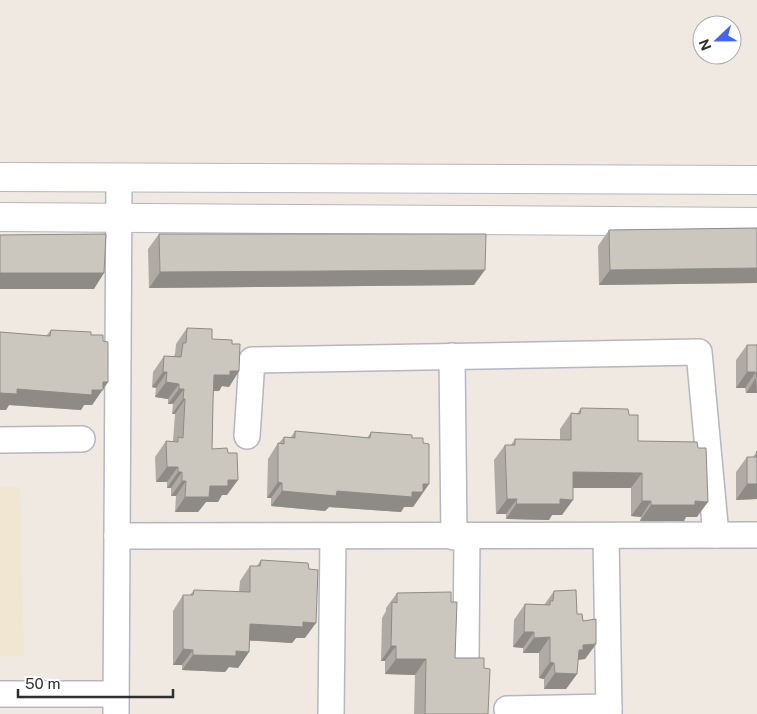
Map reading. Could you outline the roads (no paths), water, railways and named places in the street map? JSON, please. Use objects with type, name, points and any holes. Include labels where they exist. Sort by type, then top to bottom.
[{"type":"street","points":[[0,177],[757,180]]},
{"type":"street","points":[[0,694],[116,704],[119,178]]},
{"type":"street","points":[[0,217],[757,222]]},
{"type":"street","points":[[247,436],[252,360],[699,352],[716,536]]},
{"type":"street","points":[[452,356],[466,656]]},
{"type":"street","points":[[0,440],[82,439]]},
{"type":"street","points":[[117,536],[757,535]]},
{"type":"street","points":[[506,709],[609,711],[606,536]]},
{"type":"street","points":[[331,714],[333,537]]}]
